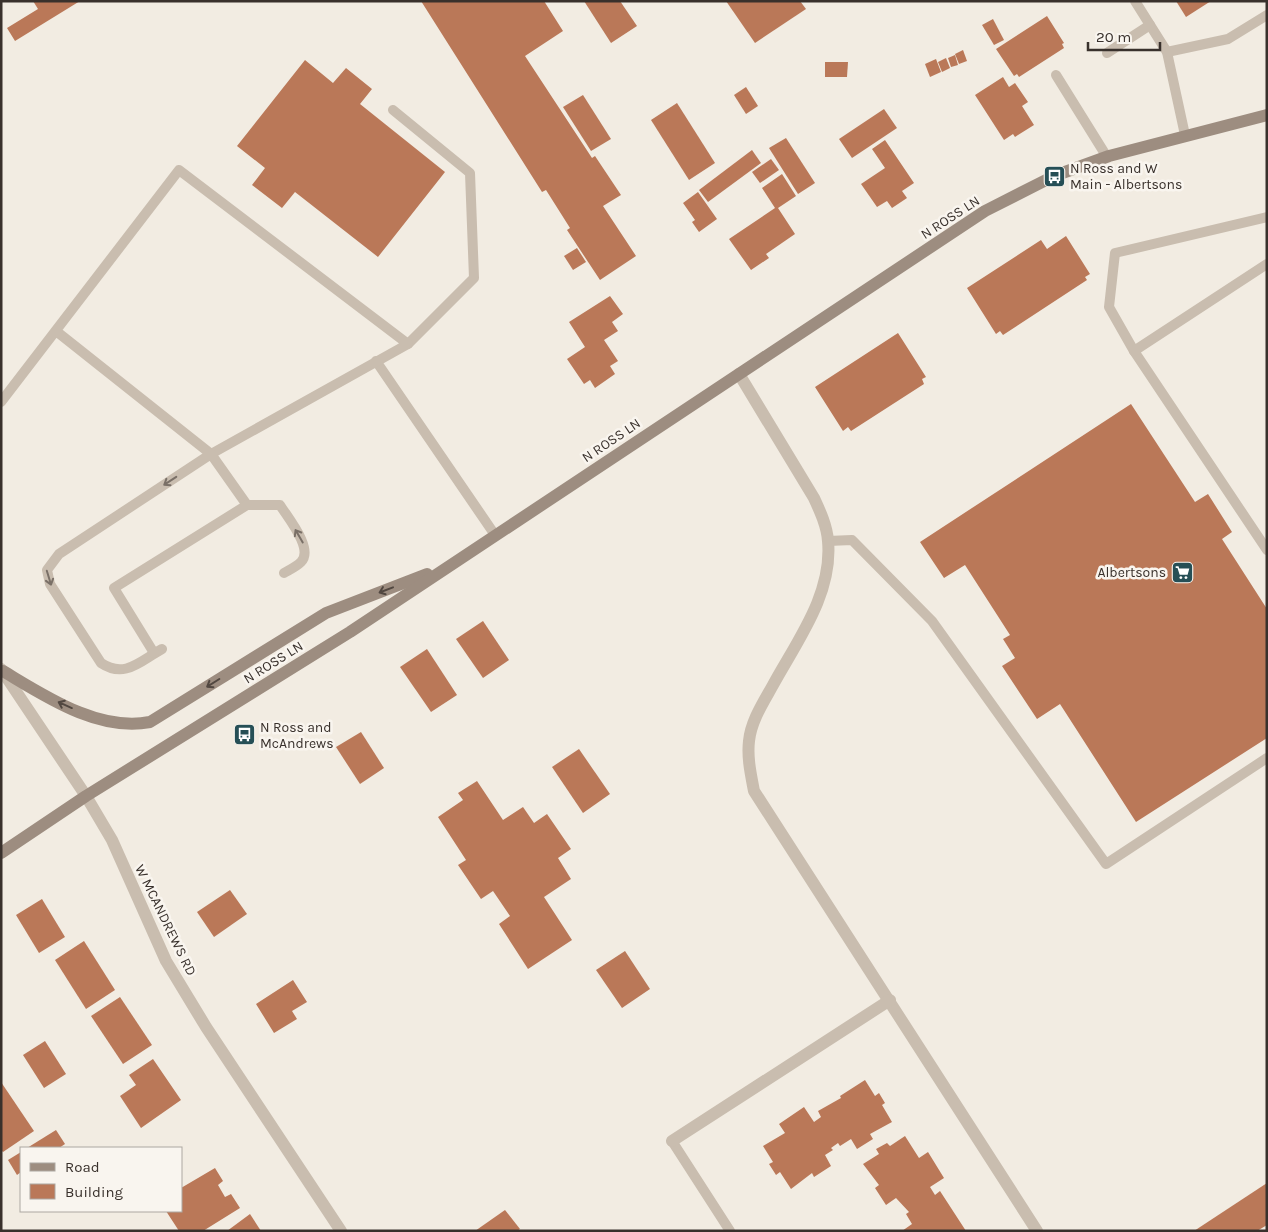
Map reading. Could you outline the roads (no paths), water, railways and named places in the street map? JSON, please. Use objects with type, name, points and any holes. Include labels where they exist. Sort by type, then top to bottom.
[{"type":"main road","name":"N ROSS LN","points":[[1,853],[86,796],[350,632],[985,212],[1054,176],[1107,157],[1267,115]]},
{"type":"main road","points":[[2,670],[64,706],[90,715],[120,722],[137,724],[150,722],[326,613],[448,566]]},
{"type":"street","points":[[739,374],[814,498],[828,541],[824,588],[811,616],[755,717],[749,741],[750,767],[754,790],[1037,1231]]},
{"type":"street","name":"W MCANDREWS RD","points":[[2,670],[86,796],[112,840],[166,962],[206,1027],[341,1231]]},
{"type":"street","points":[[672,1141],[890,1000]]},
{"type":"lane","points":[[1134,1],[1167,52],[1185,135]]},
{"type":"lane","points":[[1167,52],[1228,39],[1267,15]]},
{"type":"lane","points":[[1107,53],[1150,25]]},
{"type":"lane","points":[[1056,75],[1107,157]]},
{"type":"lane","points":[[284,573],[302,561],[306,551],[303,541],[280,505],[246,504],[114,588],[158,651],[125,670],[112,670],[101,663],[50,584],[47,570],[59,554],[211,454],[408,344],[474,278],[470,173],[393,110]]},
{"type":"lane","points":[[1,402],[179,170],[408,344]]},
{"type":"lane","points":[[1267,217],[1115,252],[1109,307],[1134,350],[1267,550]]},
{"type":"lane","points":[[1134,350],[1267,264]]},
{"type":"lane","points":[[56,331],[211,454],[246,504]]},
{"type":"lane","points":[[376,361],[495,536]]},
{"type":"lane","points":[[828,541],[852,540],[932,621],[1106,864],[1267,758]]},
{"type":"lane","points":[[672,1141],[730,1231]]},
{"type":"place","name":"N Ross and W Main - Albertsons","points":[[1054,176]]},
{"type":"place","name":"Albertsons","points":[[1182,572]]},
{"type":"place","name":"N Ross and McAndrews","points":[[244,735]]}]
